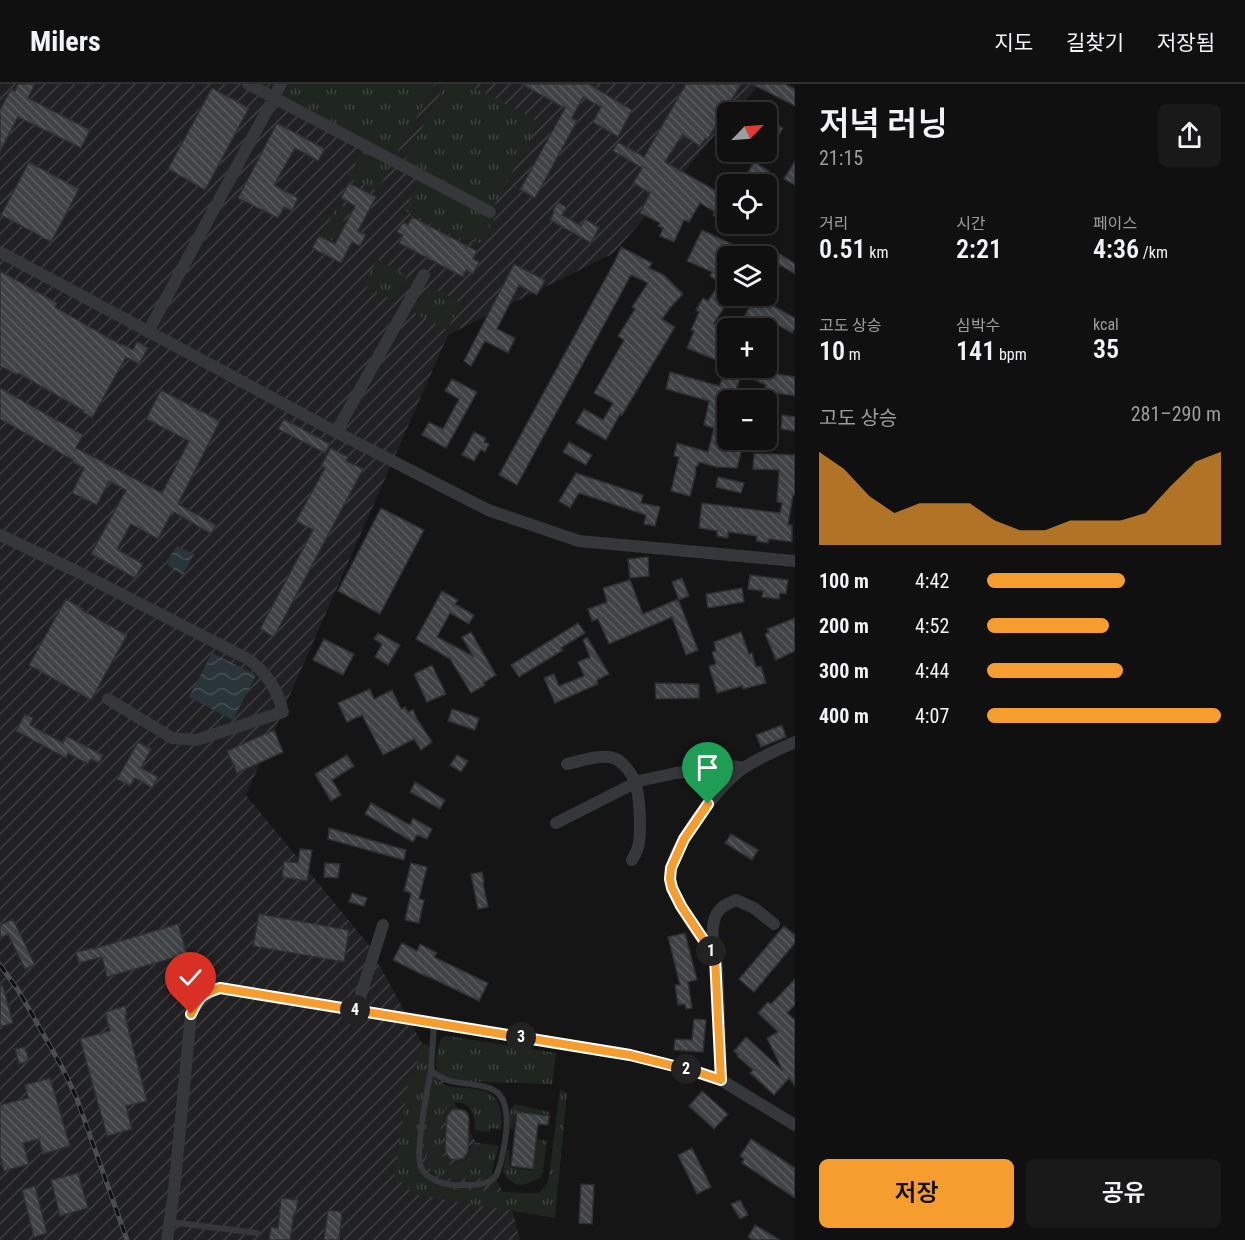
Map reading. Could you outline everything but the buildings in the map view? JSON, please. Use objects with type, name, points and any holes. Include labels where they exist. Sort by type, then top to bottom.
[{"type":"street","points":[[248,84],[490,212]]},
{"type":"street","points":[[148,332],[281,84]]},
{"type":"street","points":[[0,252],[336,432],[488,510],[579,541],[795,561]]},
{"type":"street","points":[[336,432],[424,275]]},
{"type":"street","points":[[0,535],[248,659],[268,678],[280,700],[283,712],[196,740],[172,738],[108,699]]},
{"type":"street","points":[[715,957],[672,888],[671,868],[684,839],[708,804],[733,776],[773,751],[795,742]]},
{"type":"street","points":[[567,764],[605,756],[617,759],[627,768],[635,783],[639,810],[639,844],[632,860]]},
{"type":"street","points":[[556,823],[635,783],[652,777],[731,766],[744,768]]},
{"type":"street","points":[[721,1080],[713,923],[723,905],[736,900],[754,908],[774,924]]},
{"type":"street","points":[[356,1010],[383,925]]},
{"type":"street","points":[[167,1240],[191,1014],[197,1000],[207,992],[220,988],[630,1055],[721,1080],[795,1125]]},
{"type":"lane","points":[[430,1071],[445,1080],[494,1090],[503,1101],[506,1113],[504,1152],[497,1175],[492,1180],[480,1184],[454,1186],[434,1180],[426,1175],[421,1166],[420,1144],[434,1023]]},
{"type":"lane","points":[[169,1222],[257,1233]]},
{"type":"shaded area","points":[[0,84],[758,84],[744,102],[717,102],[717,133],[614,253],[448,335],[246,795],[368,944],[512,1209],[520,1240],[0,1240]]},
{"type":"green space","points":[[291,84],[435,84],[395,157],[284,97]]},
{"type":"green space","points":[[445,84],[468,84],[539,122],[493,208],[404,162]]},
{"type":"green space","points":[[363,149],[392,164],[377,191],[348,178]]},
{"type":"green space","points":[[421,180],[494,220],[480,243],[468,237],[465,241],[404,210]]},
{"type":"green space","points":[[339,204],[349,210],[333,241],[321,235]]},
{"type":"green space","points":[[377,259],[407,276],[394,301],[363,285]]},
{"type":"green space","points":[[431,287],[461,303],[447,330],[415,313]]},
{"type":"green space","points":[[447,1036],[556,1053],[552,1084],[457,1081],[445,1077],[439,1072],[436,1063],[441,1038]]},
{"type":"green space","points":[[424,1044],[429,1046],[431,1051],[416,1155],[418,1165],[437,1183],[457,1189],[539,1193],[547,1184],[549,1176],[560,1090],[567,1093],[555,1218],[413,1194],[405,1184],[394,1178],[409,1077],[415,1077],[420,1049]]},
{"type":"green space","points":[[432,1078],[450,1086],[485,1091],[491,1094],[499,1105],[501,1129],[490,1128],[490,1132],[475,1130],[473,1112],[459,1103],[452,1104],[445,1109],[441,1124],[442,1156],[448,1164],[461,1164],[468,1161],[474,1142],[499,1146],[490,1177],[448,1178],[431,1170],[424,1152],[424,1140]]},
{"type":"green space","points":[[515,1104],[550,1112],[550,1115],[516,1112],[513,1130],[510,1129],[510,1115]]},
{"type":"green space","points":[[537,1139],[547,1141],[541,1177],[520,1185],[512,1182],[503,1172],[507,1150],[510,1151],[510,1167],[533,1171]]},
{"type":"water","points":[[177,546],[194,554],[183,575],[169,566],[167,561]]},
{"type":"water","points":[[212,653],[256,675],[233,720],[189,697]]},
{"type":"railway","points":[[0,965],[18,990],[41,1030],[77,1099],[127,1240]]},
{"type":"route","points":[[191,1014],[197,1000],[207,992],[220,988],[630,1055],[721,1080],[715,957],[681,906],[670,879],[671,868],[684,839],[708,804]]}]
